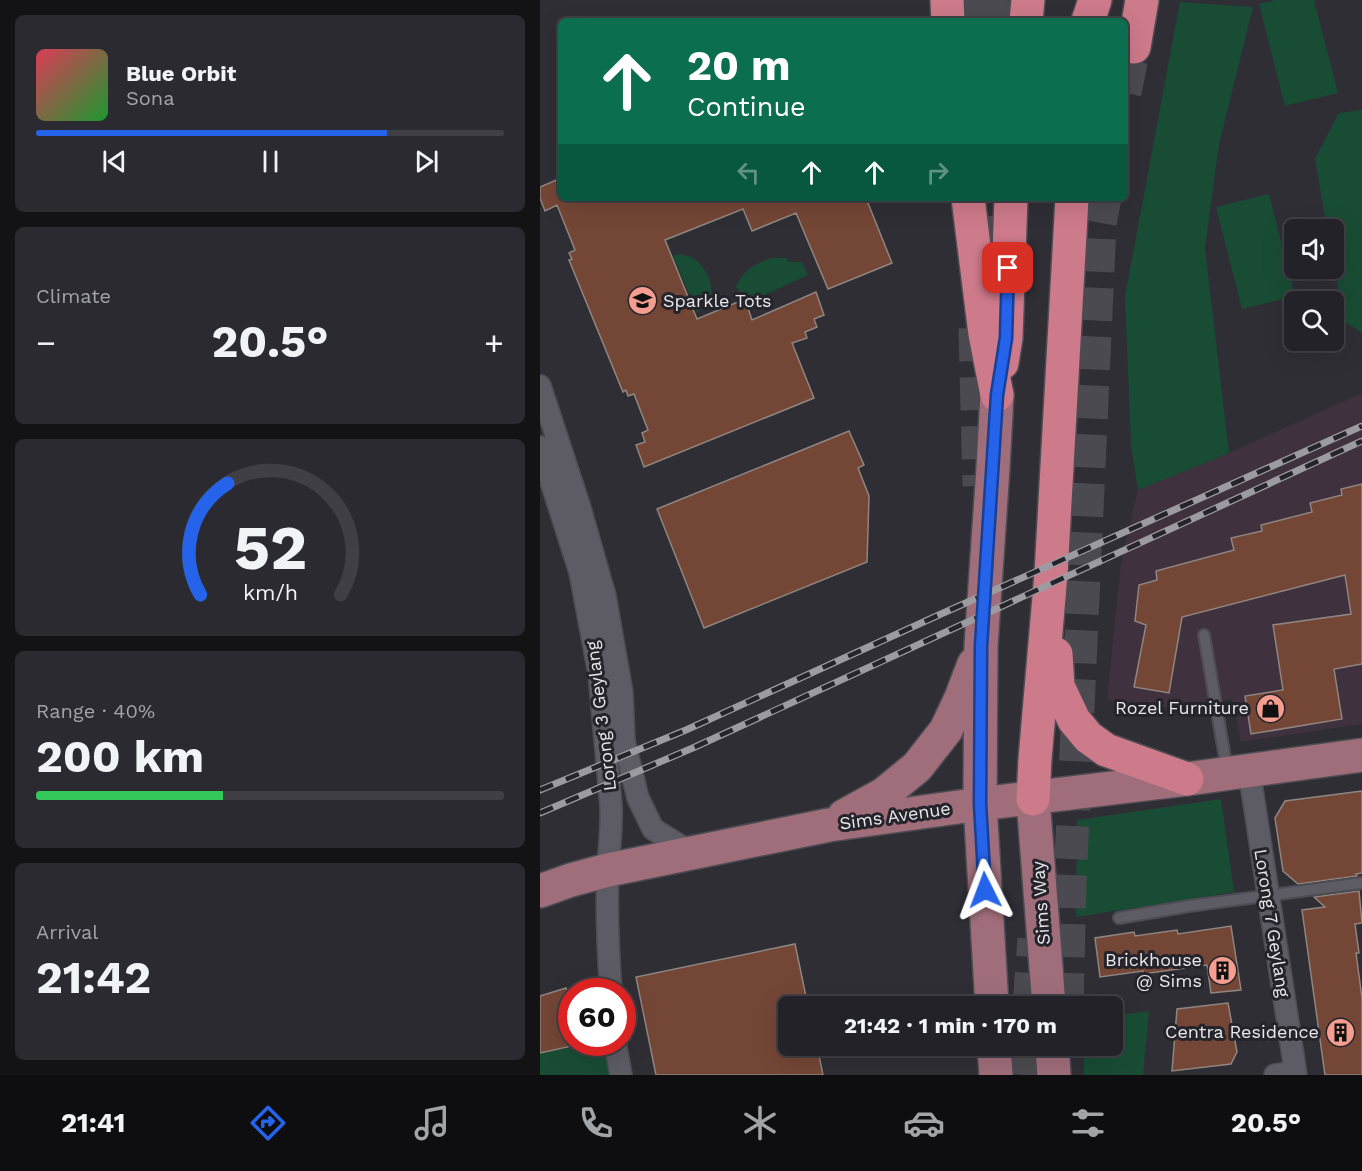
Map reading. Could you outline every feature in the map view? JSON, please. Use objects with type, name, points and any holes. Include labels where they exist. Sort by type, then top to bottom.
[{"type":"highway","points":[[947,0],[948,18]]},
{"type":"highway","points":[[1026,18],[1028,0]]},
{"type":"highway","points":[[1078,18],[1079,0]]},
{"type":"highway","points":[[1089,18],[1095,0]]},
{"type":"highway","points":[[1134,47],[1142,0]]},
{"type":"highway","points":[[968,201],[985,334],[997,395]]},
{"type":"highway","points":[[997,395],[1006,338],[1011,201]]},
{"type":"highway","points":[[1033,799],[1051,574],[1072,201]]},
{"type":"highway","points":[[1051,574],[1058,686],[1074,720],[1088,736],[1106,750],[1187,779]]},
{"type":"main road","points":[[991,996],[980,804],[981,646],[997,395]]},
{"type":"main road","points":[[829,825],[884,794],[917,767],[946,730],[981,646]]},
{"type":"main road","name":"Sims Avenue","points":[[540,891],[608,870],[829,825],[1362,754]]},
{"type":"main road","name":"Sims Way","points":[[1033,799],[1048,996]]},
{"type":"main road","points":[[995,1056],[996,1075]]},
{"type":"main road","points":[[1053,1056],[1054,1075]]},
{"type":"street","name":"Lorong 3 Geylang","points":[[540,386],[579,505],[605,596],[622,693],[624,741],[638,798],[653,829],[690,852]]},
{"type":"street","name":"Lorong 3 Geylang","points":[[540,447],[580,572],[599,673],[612,828],[608,870],[607,930],[610,978]]},
{"type":"street","name":"Lorong 7 Geylang","points":[[1238,771],[1268,896],[1289,1074]]},
{"type":"street","points":[[618,1056],[621,1075]]},
{"type":"lane","points":[[1204,635],[1238,771]]},
{"type":"lane","points":[[1119,918],[1362,883]]},
{"type":"shaded area","points":[[1362,393],[1362,724],[1241,742],[1232,699],[1134,711],[1107,699],[1121,563],[1138,490],[1229,453]]},
{"type":"green space","points":[[1277,0],[1314,0],[1338,93],[1285,106],[1259,4]]},
{"type":"green space","points":[[1180,2],[1253,7],[1219,144],[1205,248],[1229,453],[1138,490],[1131,445],[1125,296]]},
{"type":"green space","points":[[1362,110],[1362,333],[1344,321],[1344,291],[1339,291],[1337,279],[1344,279],[1344,219],[1325,219],[1315,159],[1339,113]]},
{"type":"green space","points":[[1269,194],[1284,253],[1284,279],[1291,279],[1294,291],[1284,291],[1284,299],[1242,309],[1216,207]]},
{"type":"green space","points":[[679,254],[696,260],[710,283],[710,300],[697,312],[673,256]]},
{"type":"green space","points":[[771,258],[787,258],[787,262],[802,262],[808,275],[753,300],[741,296],[736,286],[743,275],[754,265]]},
{"type":"green space","points":[[1221,799],[1234,892],[1076,917],[1077,820]]},
{"type":"green space","points":[[1149,1011],[1143,1075],[1084,1075],[1084,1056],[1123,1056],[1123,1015]]},
{"type":"green space","points":[[558,1050],[558,1056],[617,1056],[621,1075],[540,1075],[540,1053]]},
{"type":"building","points":[[558,179],[558,201],[867,201],[892,263],[828,289],[796,213],[752,231],[743,209],[665,240],[697,319],[745,299],[752,320],[816,292],[824,315],[814,319],[817,327],[805,332],[807,338],[792,343],[814,398],[644,467],[636,445],[645,442],[642,433],[648,430],[634,394],[628,396],[626,390],[623,392],[569,260],[572,259],[569,253],[575,250],[557,205],[545,211],[540,198],[540,187]]},
{"type":"building","points":[[849,431],[864,465],[858,468],[869,496],[867,562],[704,628],[657,509]]},
{"type":"building","points":[[1362,484],[1362,664],[1334,669],[1342,719],[1251,734],[1245,696],[1283,690],[1273,625],[1351,614],[1345,575],[1182,617],[1169,693],[1134,687],[1146,625],[1135,621],[1139,585],[1157,580],[1156,571],[1234,550],[1231,538],[1262,531],[1261,525],[1312,512],[1310,503],[1342,495],[1341,489]]},
{"type":"building","points":[[1362,791],[1362,873],[1356,874],[1357,876],[1298,884],[1283,871],[1275,818],[1285,801]]},
{"type":"building","name":"Centra Residence","points":[[1359,891],[1362,923],[1355,924],[1362,998],[1362,1075],[1325,1075],[1302,910],[1325,907],[1314,897]]},
{"type":"building","points":[[1231,926],[1241,990],[1211,993],[1207,965],[1143,974],[1143,971],[1100,977],[1095,938],[1134,932],[1135,936],[1177,930],[1178,934]]},
{"type":"building","points":[[795,944],[806,996],[778,996],[778,1056],[819,1056],[823,1075],[656,1075],[636,977]]},
{"type":"building","points":[[558,990],[558,1049],[540,1053],[540,996]]},
{"type":"building","points":[[1228,1003],[1237,1052],[1231,1064],[1172,1071],[1177,1009]]},
{"type":"tunnel","points":[[972,0],[972,18]]},
{"type":"tunnel","points":[[1003,18],[1004,0]]},
{"type":"tunnel","points":[[1128,78],[1134,47]]},
{"type":"tunnel","points":[[990,298],[994,201]]},
{"type":"tunnel","points":[[1067,996],[1070,883],[1100,224],[1104,201]]},
{"type":"tunnel","points":[[975,328],[979,486]]},
{"type":"tunnel","points":[[1030,996],[1034,939]]},
{"type":"tunnel","points":[[1025,1075],[1026,1056]]},
{"type":"railway","points":[[540,790],[686,730],[1362,426]]},
{"type":"railway","points":[[540,813],[695,747],[1362,441]]},
{"type":"place","name":"Sparkle Tots","points":[[642,301]]},
{"type":"place","name":"Rozel Furniture","points":[[1270,708]]},
{"type":"place","name":"Brickhouse @ Sims","points":[[1223,970]]},
{"type":"place","name":"Centra Residence","points":[[1340,1032]]},
{"type":"route","points":[[985,890],[980,804],[981,646],[997,395],[1006,338],[1008,268]]}]
